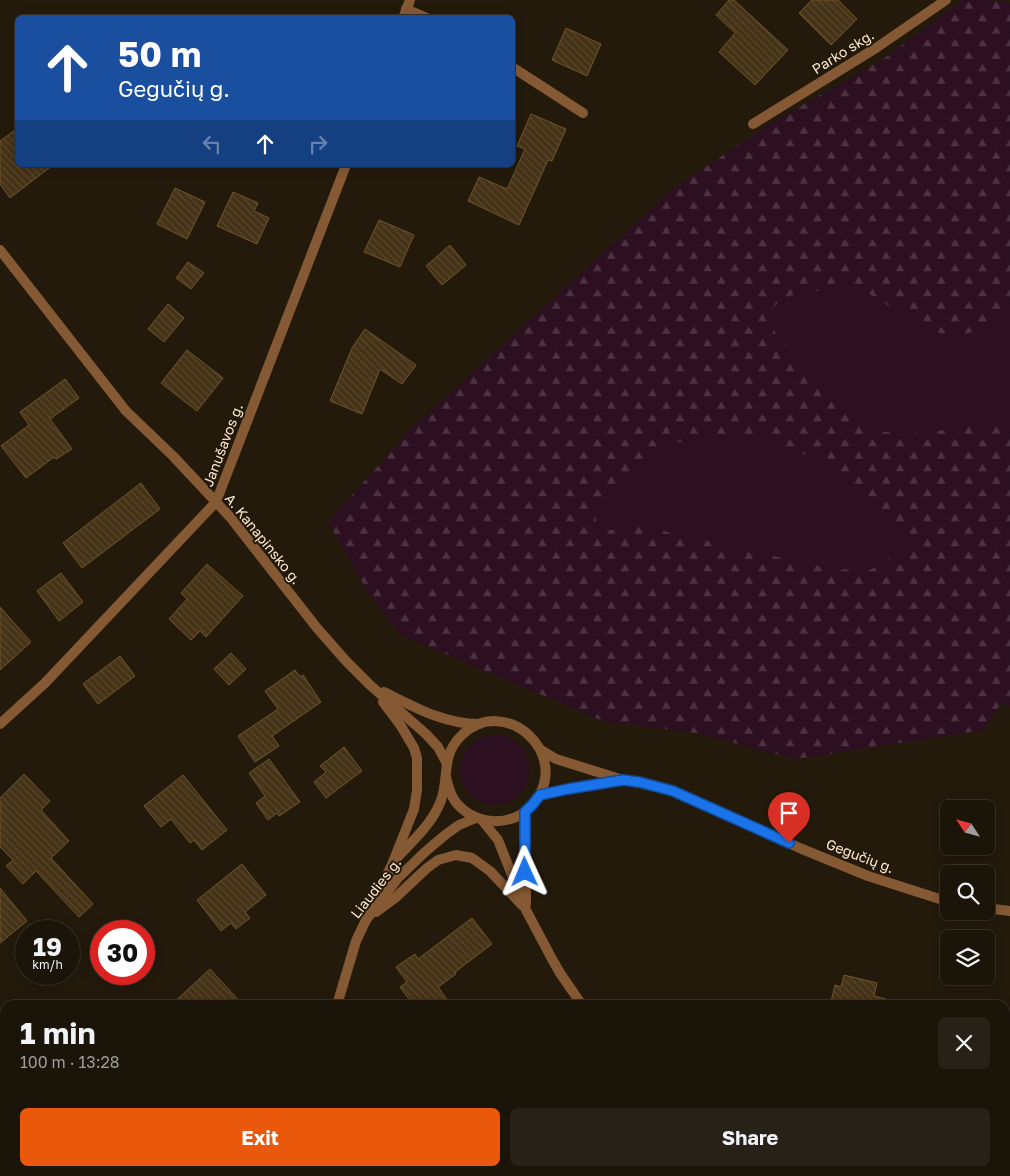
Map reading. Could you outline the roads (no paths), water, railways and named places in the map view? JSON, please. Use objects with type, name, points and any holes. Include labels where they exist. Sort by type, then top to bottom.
[{"type":"street","name":"Parko skg.","points":[[752,124],[876,48],[946,0]]},
{"type":"street","points":[[407,9],[420,15]]},
{"type":"street","points":[[515,70],[584,113]]},
{"type":"street","name":"Janušavos g.","points":[[0,724],[45,683],[216,502],[345,167]]},
{"type":"street","name":"A. Kanapinsko g.","points":[[0,250],[126,411],[173,456],[230,517],[317,628],[370,685]]},
{"type":"street","points":[[370,685],[438,718],[468,724],[480,724],[491,721],[503,722],[519,727],[532,737],[541,750],[546,765],[545,781],[540,795],[525,812],[512,819],[497,822],[479,819]]},
{"type":"street","points":[[370,685],[426,734],[438,748],[446,762]]},
{"type":"street","points":[[366,920],[393,862],[414,809],[417,790],[417,758],[414,748],[401,726],[370,685]]},
{"type":"street","points":[[393,862],[431,820],[441,801],[446,777],[446,762],[452,748],[460,736],[480,724]]},
{"type":"street","points":[[541,750],[556,759],[623,780]]},
{"type":"street","points":[[446,777],[449,790],[456,802],[465,811],[479,819],[498,840],[526,910],[560,973],[579,1000]]},
{"type":"street","points":[[540,795],[623,780]]},
{"type":"street","name":"Gegučių g.","points":[[623,780],[673,791],[868,876],[940,899]]},
{"type":"street","points":[[525,812],[526,910]]},
{"type":"street","name":"Liaudies g.","points":[[338,1000],[356,941],[366,920],[398,878],[445,835],[459,825],[479,819]]},
{"type":"street","points":[[366,920],[395,898],[426,868],[438,860],[456,855],[472,858],[490,871],[526,910]]},
{"type":"street","points":[[995,909],[1010,911]]}]
